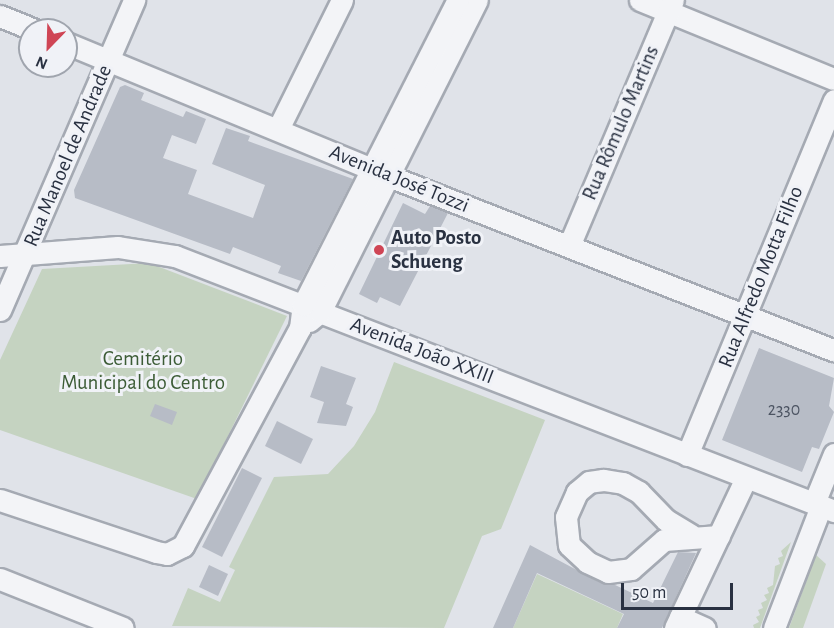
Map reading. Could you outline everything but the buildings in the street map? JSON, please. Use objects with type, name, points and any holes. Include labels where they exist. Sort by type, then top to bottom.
[{"type":"street","name":"Rua Manoel de Andrade","points":[[0,310],[26,256],[134,0]]},
{"type":"street","points":[[278,129],[342,0]]},
{"type":"street","points":[[0,500],[156,552],[167,554],[183,546],[312,309],[380,172],[458,0]]},
{"type":"street","points":[[380,172],[477,0]]},
{"type":"street","points":[[640,0],[670,6],[834,79]]},
{"type":"street","name":"Rua Rômulo Martins","points":[[568,246],[670,6]]},
{"type":"street","points":[[0,16],[18,23]]},
{"type":"street","name":"Avenida José Tozzi","points":[[78,48],[380,172],[834,350]]},
{"type":"street","name":"Rua Alfredo Motta Filho","points":[[687,455],[834,100]]},
{"type":"street","name":"Avenida João XXIII","points":[[0,256],[26,256],[118,247],[143,249],[174,256],[823,507]]},
{"type":"street","points":[[774,628],[823,507],[834,454]]},
{"type":"street","points":[[705,628],[677,622],[746,478]]},
{"type":"street","points":[[691,535],[666,520],[639,492],[623,483],[603,480],[589,482],[577,492],[566,517],[569,545],[587,562],[608,572],[631,569],[658,543],[691,535],[719,536]]},
{"type":"street","points":[[0,579],[123,628]]},
{"type":"green space","name":"Cemitério Municipal do Centro","points":[[149,263],[287,316],[197,499],[0,430],[0,360],[42,269]]},
{"type":"green space","points":[[394,362],[545,420],[501,529],[482,536],[444,628],[172,626],[188,588],[220,602],[235,570],[229,567],[274,477],[328,474],[354,446],[375,412]]},
{"type":"green space","points":[[791,542],[760,628],[754,628],[753,625],[759,622],[756,617],[760,615],[758,610],[763,608],[761,603],[767,600],[764,595],[769,593],[767,588],[773,585],[775,566],[780,564],[778,558],[783,556],[781,551]]},
{"type":"green space","points":[[816,555],[826,564],[803,628],[789,628]]},
{"type":"green space","points":[[537,574],[623,614],[617,628],[513,628]]},
{"type":"place","name":"Auto Posto Schueng","points":[[379,250]]}]
